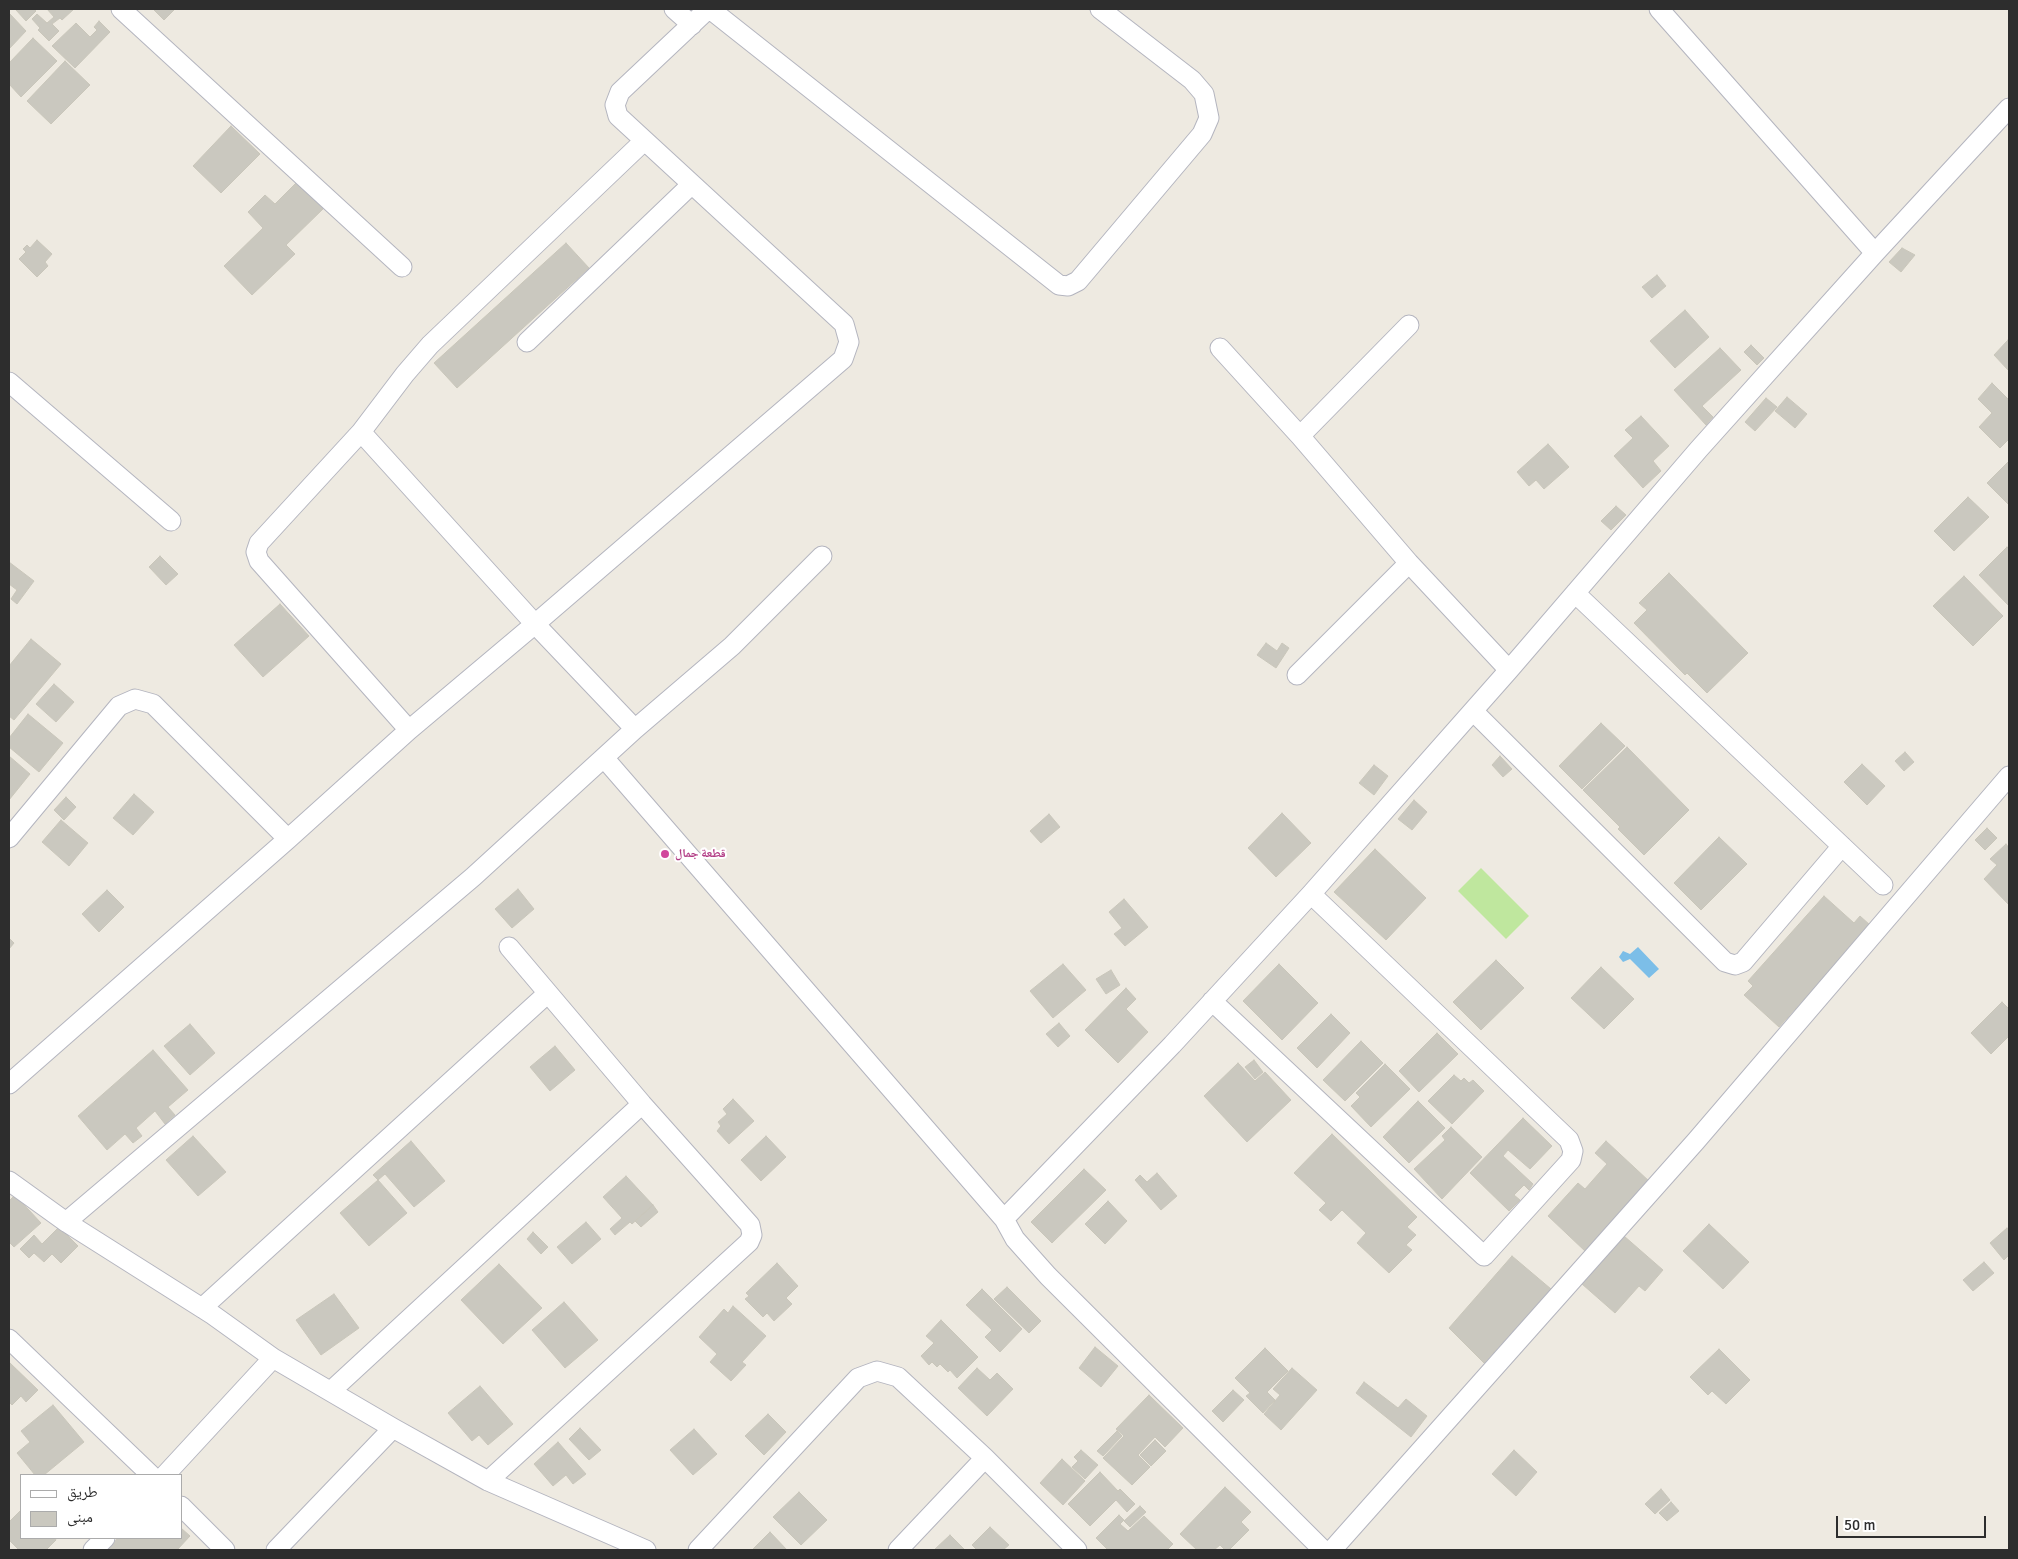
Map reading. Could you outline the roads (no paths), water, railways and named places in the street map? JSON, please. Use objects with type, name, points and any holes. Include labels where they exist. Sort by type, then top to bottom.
[{"type":"street","points":[[121,9],[402,267]]},
{"type":"street","points":[[674,9],[692,25]]},
{"type":"street","points":[[9,1084],[409,730],[843,359],[849,342],[844,324],[644,142],[618,116],[615,105],[620,92],[709,9],[1059,284],[1068,286],[1078,281],[1202,134],[1208,118],[1204,94],[1192,80],[1100,9]]},
{"type":"street","points":[[1659,9],[1874,252]]},
{"type":"street","points":[[1004,1219],[1212,1001],[1311,894],[1509,670],[1699,449],[1874,252],[2009,108]]},
{"type":"street","points":[[409,730],[259,561],[256,552],[259,543],[361,432],[405,374],[430,345],[644,142]]},
{"type":"street","points":[[528,342],[692,184]]},
{"type":"street","points":[[1300,436],[1409,325]]},
{"type":"street","points":[[1220,348],[1300,436],[1409,563],[1509,670]]},
{"type":"street","points":[[9,382],[171,520]]},
{"type":"street","points":[[361,432],[535,624],[635,729]]},
{"type":"street","points":[[66,1222],[473,877],[605,759],[635,729],[732,646],[822,556]]},
{"type":"street","points":[[1297,675],[1409,563]]},
{"type":"street","points":[[1575,593],[1883,885]]},
{"type":"street","points":[[9,838],[119,706],[135,699],[153,704],[288,839]]},
{"type":"street","points":[[1473,711],[1726,962],[1735,965],[1743,962],[1842,846]]},
{"type":"street","points":[[605,759],[1004,1219],[1016,1239],[1048,1276],[1323,1550]]},
{"type":"street","points":[[1332,1550],[1696,1141],[2009,776]]},
{"type":"street","points":[[1212,1001],[1484,1256],[1571,1160],[1573,1151],[1569,1140],[1311,894]]},
{"type":"street","points":[[488,1481],[749,1242],[752,1236],[750,1225],[642,1104],[509,947]]},
{"type":"street","points":[[202,1308],[548,994]]},
{"type":"street","points":[[331,1391],[642,1104]]},
{"type":"street","points":[[9,1181],[66,1222],[202,1308],[273,1358],[393,1428],[488,1481],[646,1550]]},
{"type":"street","points":[[9,1339],[150,1474]]},
{"type":"street","points":[[166,1474],[273,1358]]},
{"type":"street","points":[[698,1550],[858,1378],[877,1371],[898,1377],[984,1458],[1077,1550]]},
{"type":"street","points":[[276,1550],[393,1428]]},
{"type":"street","points":[[898,1550],[984,1458]]},
{"type":"street","points":[[182,1507],[224,1550]]},
{"type":"street","points":[[93,1550],[104,1539]]},
{"type":"water","points":[[1638,947],[1659,969],[1649,978],[1630,959],[1623,962],[1619,957],[1623,951],[1630,954]]},
{"type":"place","name":"قطعة جمال","points":[[665,854]]}]
